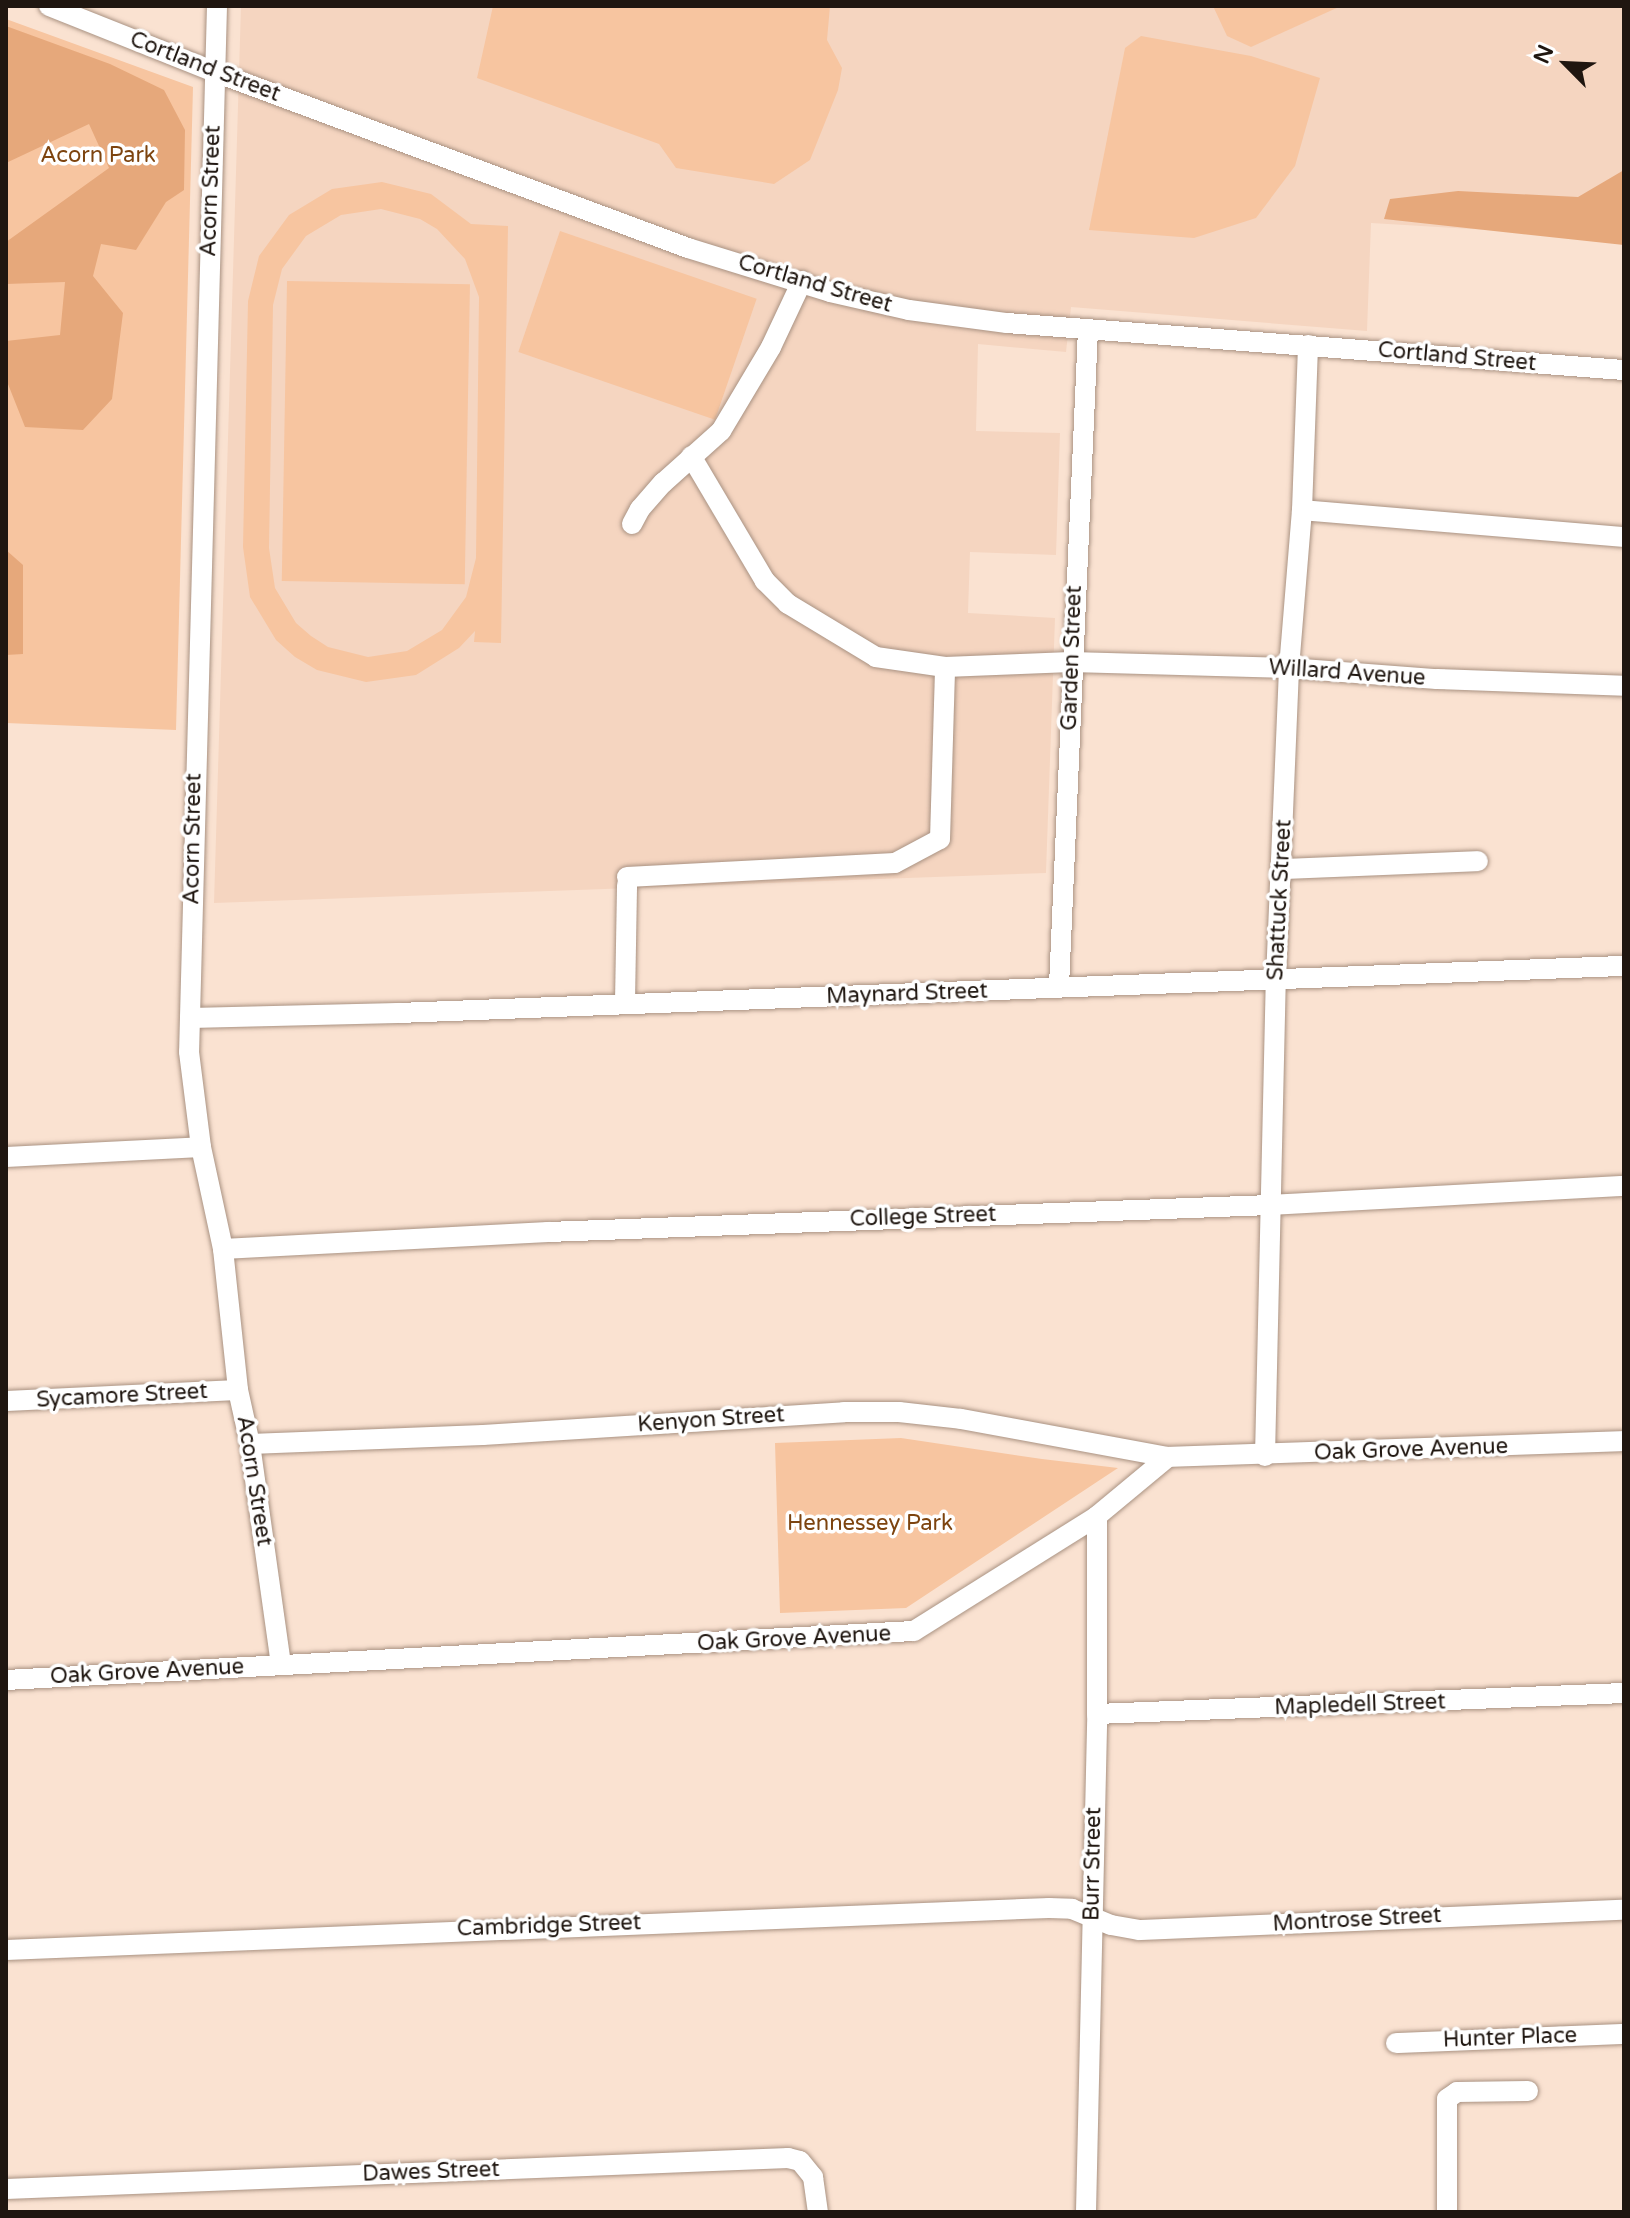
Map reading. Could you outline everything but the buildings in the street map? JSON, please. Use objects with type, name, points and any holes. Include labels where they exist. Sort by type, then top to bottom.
[{"type":"street","name":"Cortland Street","points":[[49,6],[215,72],[688,248],[830,292],[909,310],[1088,330],[1624,370]]},
{"type":"street","name":"Acorn Street","points":[[217,6],[189,1052],[201,1147],[223,1249],[238,1390],[250,1444],[281,1664]]},
{"type":"street","points":[[632,524],[640,509],[691,456],[721,431],[746,393],[802,281]]},
{"type":"street","name":"Garden Street","points":[[1059,986],[1088,330]]},
{"type":"street","name":"Shattuck Street","points":[[1265,1456],[1276,979],[1289,668],[1302,510],[1308,345]]},
{"type":"street","name":"Willard Avenue","points":[[691,456],[765,581],[788,604],[876,657],[945,667],[1071,662],[1289,668],[1437,679],[1624,686]]},
{"type":"street","points":[[1302,510],[1624,537]]},
{"type":"street","points":[[625,1002],[627,881],[895,863],[940,839],[945,667]]},
{"type":"street","points":[[1282,869],[1478,861]]},
{"type":"street","name":"Maynard Street","points":[[190,1018],[398,1013],[1624,966]]},
{"type":"street","points":[[6,1157],[201,1147]]},
{"type":"street","name":"College Street","points":[[223,1249],[548,1232],[1270,1205],[1624,1186]]},
{"type":"street","name":"Sycamore Street","points":[[6,1401],[238,1390]]},
{"type":"street","name":"Kenyon Street","points":[[250,1444],[483,1435],[844,1412],[899,1412],[961,1419],[1168,1457]]},
{"type":"street","name":"Oak Grove Avenue","points":[[6,1680],[914,1631],[1097,1516],[1168,1457],[1265,1456],[1624,1441]]},
{"type":"street","name":"Burr Street","points":[[1086,2212],[1097,1714],[1097,1516]]},
{"type":"street","name":"Mapledell Street","points":[[1097,1714],[1624,1693]]},
{"type":"street","name":"Cambridge Street","points":[[6,1950],[1049,1908],[1072,1909],[1092,1917]]},
{"type":"street","name":"Montrose Street","points":[[1092,1917],[1139,1930],[1624,1910]]},
{"type":"street","name":"Hunter Place","points":[[1396,2043],[1624,2034]]},
{"type":"street","points":[[1447,2212],[1447,2099],[1457,2092],[1528,2091]]},
{"type":"street","name":"Dawes Street","points":[[6,2189],[788,2158],[800,2161],[813,2177],[818,2212]]},
{"type":"shaded area","points":[[241,6],[1624,6],[1624,238],[1371,223],[1367,331],[1071,307],[1066,352],[978,344],[976,431],[1060,433],[1056,555],[970,552],[968,613],[1055,618],[1046,873],[214,903]]},
{"type":"shaded area","points":[[6,26],[110,64],[164,90],[185,130],[184,190],[166,202],[136,250],[101,244],[93,276],[123,313],[112,399],[83,430],[25,427],[6,379],[6,341],[60,335],[65,282],[6,284],[6,242],[109,168],[89,124],[6,163]]},
{"type":"shaded area","points":[[1624,170],[1624,245],[1384,219],[1390,199],[1458,191],[1578,197]]},
{"type":"shaded area","points":[[6,550],[23,565],[23,654],[6,655]]},
{"type":"green space","points":[[493,6],[830,6],[827,40],[842,68],[838,90],[810,160],[774,184],[676,168],[659,144],[477,78]]},
{"type":"green space","points":[[1213,6],[1341,6],[1251,47],[1227,36]]},
{"type":"green space","name":"Acorn Park","points":[[6,19],[193,87],[176,730],[6,723]]},
{"type":"green space","points":[[1141,36],[1251,56],[1320,78],[1295,166],[1256,218],[1194,238],[1089,230],[1125,48]]},
{"type":"green space","points":[[382,182],[431,194],[471,224],[508,226],[501,643],[474,642],[475,631],[459,648],[416,675],[366,682],[317,670],[295,657],[276,640],[250,597],[243,547],[248,301],[259,256],[289,215],[332,189]],"holes":[[[381,209],[420,219],[437,229],[465,259],[479,297],[476,558],[466,597],[442,630],[407,651],[368,657],[328,647],[311,636],[296,623],[275,588],[269,548],[273,305],[282,269],[306,236],[341,215]]]},
{"type":"green space","points":[[560,231],[757,299],[715,420],[518,352]]},
{"type":"green space","points":[[287,281],[470,284],[465,584],[282,581]]},
{"type":"green space","name":"Hennessey Park","points":[[901,1438],[1118,1468],[906,1608],[780,1613],[775,1443]]}]
